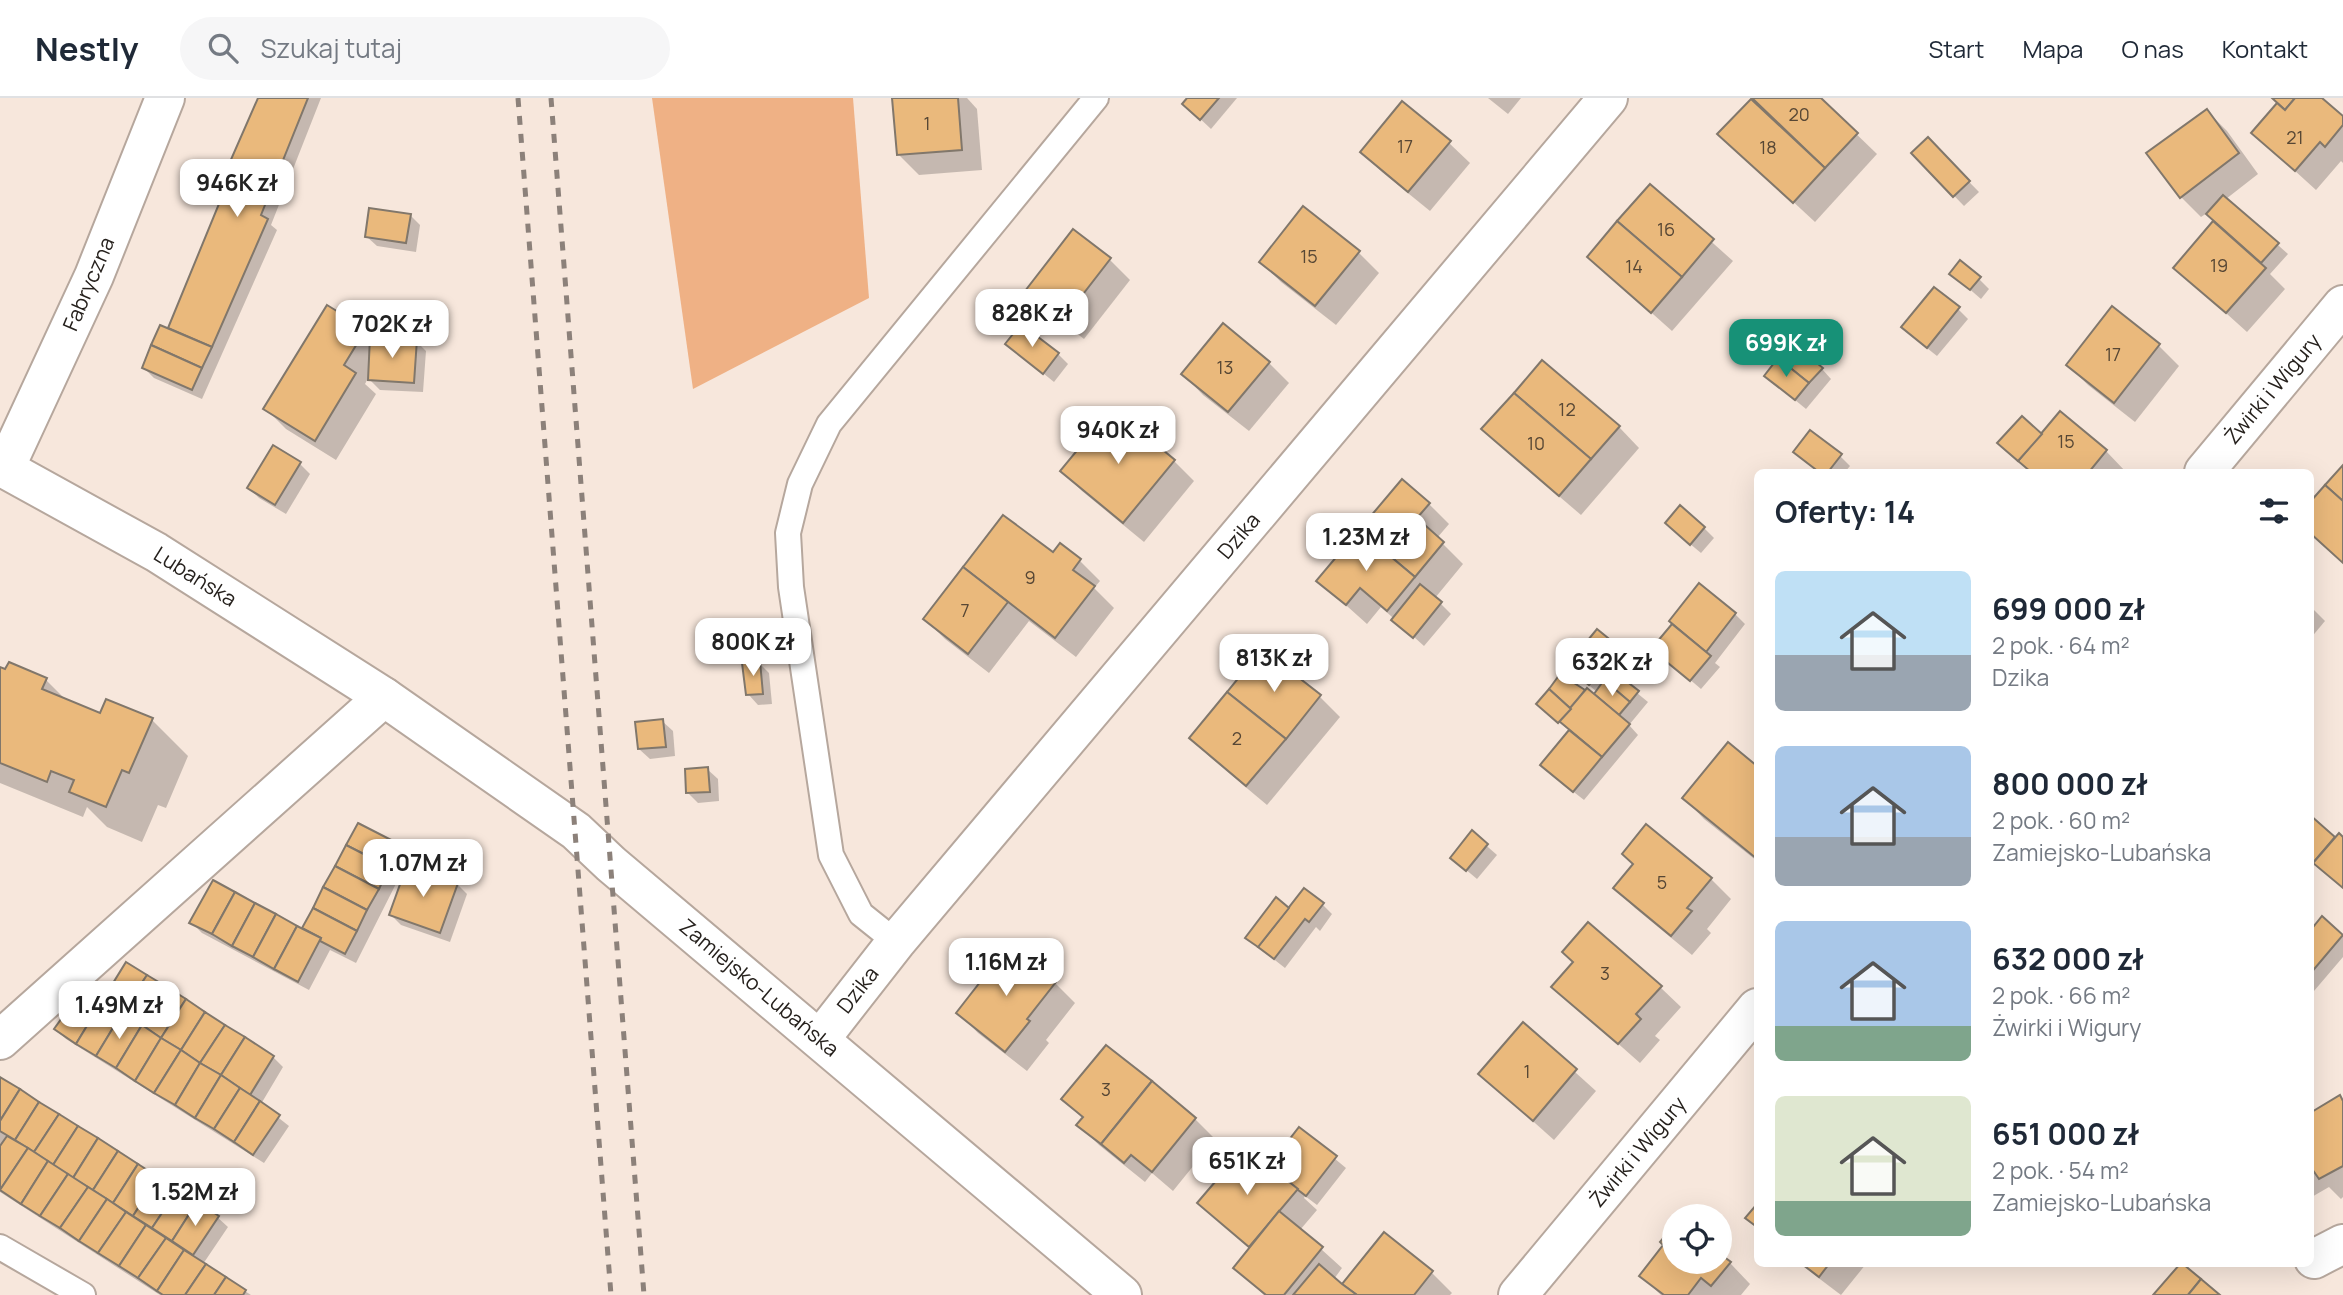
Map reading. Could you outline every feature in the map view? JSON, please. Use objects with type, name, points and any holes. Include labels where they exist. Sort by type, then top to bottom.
[{"type":"street","name":"Fabryczna","points":[[3,467],[94,275],[166,98]]},
{"type":"street","name":"Dzika","points":[[821,1038],[896,942],[1608,98]]},
{"type":"street","name":"Żwirki i Wigury","points":[[2206,469],[2343,305]]},
{"type":"street","name":"Lubańska","points":[[3,467],[156,552],[384,697]]},
{"type":"street","name":"Zamiejsko-Lubańska","points":[[384,697],[576,831],[622,873],[821,1038],[1122,1295]]},
{"type":"street","points":[[0,1040],[384,697]]},
{"type":"street","name":"Żwirki i Wigury","points":[[1518,1295],[1754,1012]]},
{"type":"lane","points":[[896,942],[860,914],[831,855],[791,587],[788,533],[800,484],[829,424],[1096,98]]},
{"type":"lane","points":[[0,1247],[83,1295]]},
{"type":"shaded area","points":[[652,98],[853,98],[869,298],[693,389]]},
{"type":"building","points":[[258,98],[308,98],[261,215],[268,219],[212,347],[168,328],[221,199],[215,196]]},
{"type":"building","points":[[892,98],[958,98],[962,150],[897,155]]},
{"type":"building","points":[[1187,98],[1219,98],[1200,120],[1182,104]]},
{"type":"building","points":[[1752,98],[1821,98],[1858,133],[1825,168]]},
{"type":"building","points":[[2272,98],[2295,98],[2285,110]]},
{"type":"building","points":[[2295,98],[2322,98],[2343,116],[2343,125],[2325,147],[2320,142],[2295,171],[2251,133],[2277,103],[2285,110]]},
{"type":"building","points":[[1751,99],[1825,168],[1793,203],[1717,134]]},
{"type":"building","points":[[1402,101],[1451,141],[1408,192],[1360,152]]},
{"type":"building","points":[[2207,109],[2239,153],[2180,198],[2146,153]]},
{"type":"building","points":[[1928,137],[1970,181],[1953,197],[1911,153]]},
{"type":"building","points":[[1650,184],[1714,239],[1682,277],[1617,221]]},
{"type":"building","points":[[2223,195],[2279,243],[2261,263],[2206,214]]},
{"type":"building","points":[[1303,206],[1360,251],[1315,306],[1259,262]]},
{"type":"building","points":[[369,208],[411,214],[406,243],[365,237]]},
{"type":"building","points":[[1617,221],[1682,277],[1651,313],[1587,257]]},
{"type":"building","points":[[2213,221],[2266,268],[2226,313],[2173,268]]},
{"type":"building","points":[[1073,229],[1111,258],[1063,320],[1025,291]]},
{"type":"building","points":[[1960,260],[1981,277],[1970,290],[1949,274]]},
{"type":"building","points":[[1934,287],[1960,307],[1927,348],[1901,327]]},
{"type":"building","points":[[327,305],[366,329],[344,365],[356,373],[315,441],[263,409]]},
{"type":"building","points":[[2112,306],[2160,344],[2114,403],[2066,365]]},
{"type":"building","points":[[1223,323],[1270,362],[1228,412],[1181,374]]},
{"type":"building","points":[[1021,324],[1059,353],[1043,374],[1005,344]]},
{"type":"building","points":[[160,325],[212,347],[202,368],[151,345]]},
{"type":"building","points":[[370,337],[417,339],[414,383],[368,380]]},
{"type":"building","points":[[1791,342],[1823,368],[1809,383],[1778,358]]},
{"type":"building","points":[[151,345],[202,368],[192,390],[142,368]]},
{"type":"building","points":[[1778,358],[1809,383],[1795,400],[1764,376]]},
{"type":"building","points":[[1542,360],[1620,426],[1591,459],[1514,393]]},
{"type":"building","points":[[1514,393],[1591,459],[1559,496],[1481,429]]},
{"type":"building","points":[[1112,408],[1175,460],[1123,523],[1060,471]]},
{"type":"building","points":[[2060,411],[2107,450],[2091,469],[2027,469],[2018,461]]},
{"type":"building","points":[[2022,416],[2042,434],[2018,461],[1997,443]]},
{"type":"building","points":[[1810,430],[1842,454],[1830,469],[1815,469],[1793,452]]},
{"type":"building","points":[[273,445],[301,462],[275,505],[247,488]]},
{"type":"building","points":[[2343,465],[2343,501],[2325,485]]},
{"type":"building","points":[[1402,479],[1430,503],[1417,518],[1444,542],[1415,577],[1359,530]]},
{"type":"building","points":[[2325,485],[2343,501],[2343,563],[2314,537],[2314,497]]},
{"type":"building","points":[[1680,505],[1705,527],[1690,545],[1665,523]]},
{"type":"building","points":[[1003,515],[1053,552],[1060,543],[1081,559],[1073,570],[1095,586],[1055,638],[963,567]]},
{"type":"building","points":[[1359,530],[1415,577],[1387,611],[1360,588],[1346,605],[1316,581]]},
{"type":"building","points":[[963,567],[1008,602],[968,654],[923,619]]},
{"type":"building","points":[[1699,583],[1736,613],[1706,652],[1669,621]]},
{"type":"building","points":[[1420,584],[1442,602],[1413,638],[1391,620]]},
{"type":"building","points":[[1672,624],[1711,656],[1690,681],[1651,649]]},
{"type":"building","points":[[1597,629],[1619,647],[1597,675],[1574,657]]},
{"type":"building","points":[[1262,649],[1321,695],[1286,739],[1227,692]]},
{"type":"building","points":[[1574,657],[1597,675],[1589,685],[1566,666]]},
{"type":"building","points":[[760,661],[763,694],[746,695],[742,663]]},
{"type":"building","points":[[9,662],[47,678],[42,689],[100,713],[106,699],[153,718],[129,773],[122,770],[106,807],[69,792],[74,780],[51,771],[47,782],[0,763],[0,667],[5,669]]},
{"type":"building","points":[[1612,670],[1639,691],[1630,702],[1604,680]]},
{"type":"building","points":[[1560,674],[1585,690],[1571,709],[1549,689]]},
{"type":"building","points":[[1604,680],[1630,702],[1619,715],[1594,694]]},
{"type":"building","points":[[1587,688],[1630,724],[1602,757],[1559,721]]},
{"type":"building","points":[[1549,689],[1571,709],[1558,723],[1536,704]]},
{"type":"building","points":[[1227,692],[1286,739],[1246,786],[1189,738]]},
{"type":"building","points":[[663,719],[666,747],[638,749],[635,722]]},
{"type":"building","points":[[1569,730],[1602,757],[1573,792],[1540,765]]},
{"type":"building","points":[[1728,742],[1754,764],[1754,857],[1682,798]]},
{"type":"building","points":[[708,767],[710,792],[686,793],[685,769]]},
{"type":"building","points":[[2314,819],[2335,837],[2314,862]]},
{"type":"building","points":[[358,823],[401,845],[389,867],[346,845]]},
{"type":"building","points":[[1646,824],[1712,878],[1687,908],[1692,911],[1671,936],[1613,888],[1633,864],[1622,854]]},
{"type":"building","points":[[1472,830],[1488,844],[1466,871],[1450,858]]},
{"type":"building","points":[[2339,833],[2343,837],[2343,888],[2314,864]]},
{"type":"building","points":[[346,845],[389,867],[379,889],[335,866]]},
{"type":"building","points":[[407,865],[458,883],[440,933],[389,915]]},
{"type":"building","points":[[335,866],[379,889],[367,910],[323,887]]},
{"type":"building","points":[[213,880],[235,892],[212,934],[189,923]]},
{"type":"building","points":[[323,887],[367,910],[357,931],[313,908]]},
{"type":"building","points":[[1304,888],[1324,903],[1309,922],[1305,919],[1274,959],[1258,947]]},
{"type":"building","points":[[235,892],[255,903],[232,946],[212,934]]},
{"type":"building","points":[[1276,897],[1289,908],[1258,947],[1245,938]]},
{"type":"building","points":[[255,903],[276,914],[253,957],[232,946]]},
{"type":"building","points":[[313,908],[357,931],[345,954],[302,928]]},
{"type":"building","points":[[276,914],[297,926],[274,969],[253,957]]},
{"type":"building","points":[[2322,916],[2343,935],[2314,969],[2314,926]]},
{"type":"building","points":[[1588,922],[1662,986],[1636,1014],[1641,1019],[1618,1044],[1551,987],[1573,962],[1562,952]]},
{"type":"building","points":[[297,926],[321,938],[298,982],[274,969]]},
{"type":"building","points":[[1009,945],[1056,982],[1005,1052],[956,1013]]},
{"type":"building","points":[[126,962],[147,975],[122,1013],[102,1001]]},
{"type":"building","points":[[147,975],[167,987],[142,1025],[122,1013]]},
{"type":"building","points":[[167,987],[186,999],[161,1038],[142,1025]]},
{"type":"building","points":[[86,989],[102,1001],[76,1044],[54,1029]]},
{"type":"building","points":[[186,999],[205,1012],[181,1050],[161,1038]]},
{"type":"building","points":[[102,1001],[122,1013],[96,1056],[76,1044]]},
{"type":"building","points":[[205,1012],[225,1025],[200,1063],[181,1050]]},
{"type":"building","points":[[122,1013],[142,1025],[116,1068],[96,1056]]},
{"type":"building","points":[[1523,1022],[1577,1069],[1533,1121],[1478,1074]]},
{"type":"building","points":[[142,1025],[161,1038],[135,1081],[116,1068]]},
{"type":"building","points":[[225,1025],[245,1037],[221,1075],[200,1063]]},
{"type":"building","points":[[245,1037],[274,1056],[250,1095],[221,1075]]},
{"type":"building","points":[[161,1038],[181,1050],[154,1093],[135,1081]]},
{"type":"building","points":[[1106,1045],[1152,1081],[1101,1144],[1076,1125],[1083,1117],[1061,1099]]},
{"type":"building","points":[[181,1050],[200,1063],[175,1105],[154,1093]]},
{"type":"building","points":[[200,1063],[221,1075],[195,1118],[175,1105]]},
{"type":"building","points":[[221,1075],[240,1088],[214,1129],[195,1118]]},
{"type":"building","points":[[0,1077],[20,1089],[0,1121]]},
{"type":"building","points":[[1152,1081],[1196,1118],[1152,1172],[1131,1155],[1124,1163],[1101,1144]]},
{"type":"building","points":[[240,1088],[260,1101],[234,1142],[214,1129]]},
{"type":"building","points":[[20,1089],[39,1102],[15,1140],[0,1131],[0,1121]]},
{"type":"building","points":[[2340,1095],[2343,1101],[2343,1166],[2319,1179],[2314,1172],[2314,1111]]},
{"type":"building","points":[[260,1101],[280,1115],[253,1155],[234,1142]]},
{"type":"building","points":[[39,1102],[59,1114],[34,1152],[15,1140]]},
{"type":"building","points":[[59,1114],[78,1126],[53,1165],[34,1152]]},
{"type":"building","points":[[78,1126],[98,1138],[73,1178],[53,1165]]},
{"type":"building","points":[[1299,1127],[1337,1156],[1306,1196],[1268,1167]]},
{"type":"building","points":[[7,1136],[28,1148],[0,1190],[0,1146]]},
{"type":"building","points":[[98,1138],[118,1151],[93,1190],[73,1178]]},
{"type":"building","points":[[1245,1147],[1298,1189],[1249,1247],[1197,1203]]},
{"type":"building","points":[[28,1148],[48,1161],[21,1204],[0,1190]]},
{"type":"building","points":[[118,1151],[138,1164],[113,1203],[93,1190]]},
{"type":"building","points":[[48,1161],[68,1174],[40,1216],[21,1204]]},
{"type":"building","points":[[138,1164],[158,1177],[133,1216],[113,1203]]},
{"type":"building","points":[[68,1174],[88,1187],[60,1228],[40,1216]]},
{"type":"building","points":[[158,1177],[178,1189],[152,1228],[133,1216]]},
{"type":"building","points":[[88,1187],[107,1199],[79,1241],[60,1228]]},
{"type":"building","points":[[178,1189],[197,1202],[172,1241],[152,1228]]},
{"type":"building","points":[[107,1199],[126,1212],[98,1253],[79,1241]]},
{"type":"building","points":[[197,1202],[219,1216],[193,1255],[172,1241]]},
{"type":"building","points":[[1754,1208],[1754,1225],[1745,1218]]},
{"type":"building","points":[[1279,1211],[1323,1247],[1284,1295],[1266,1295],[1233,1268]]},
{"type":"building","points":[[126,1212],[146,1225],[119,1266],[98,1253]]},
{"type":"building","points":[[146,1225],[166,1238],[138,1278],[119,1266]]},
{"type":"building","points":[[1384,1232],[1433,1271],[1414,1295],[1357,1295],[1342,1284]]},
{"type":"building","points":[[166,1238],[184,1250],[157,1291],[138,1278]]},
{"type":"building","points":[[1662,1246],[1662,1274],[1721,1274],[1711,1286],[1701,1278],[1688,1295],[1664,1295],[1639,1276]]},
{"type":"building","points":[[184,1250],[206,1264],[185,1295],[163,1295],[157,1291]]},
{"type":"building","points":[[206,1264],[226,1277],[214,1295],[185,1295]]},
{"type":"building","points":[[1319,1264],[1342,1284],[1357,1295],[1293,1295]]},
{"type":"building","points":[[1806,1267],[1827,1267],[1819,1277]]},
{"type":"building","points":[[2177,1267],[2187,1267],[2201,1279],[2188,1295],[2153,1295]]},
{"type":"building","points":[[226,1277],[246,1290],[243,1295],[214,1295]]},
{"type":"building","points":[[2201,1279],[2220,1295],[2188,1295]]},
{"type":"railway","points":[[518,98],[611,1295]]},
{"type":"railway","points":[[551,98],[644,1295]]}]
